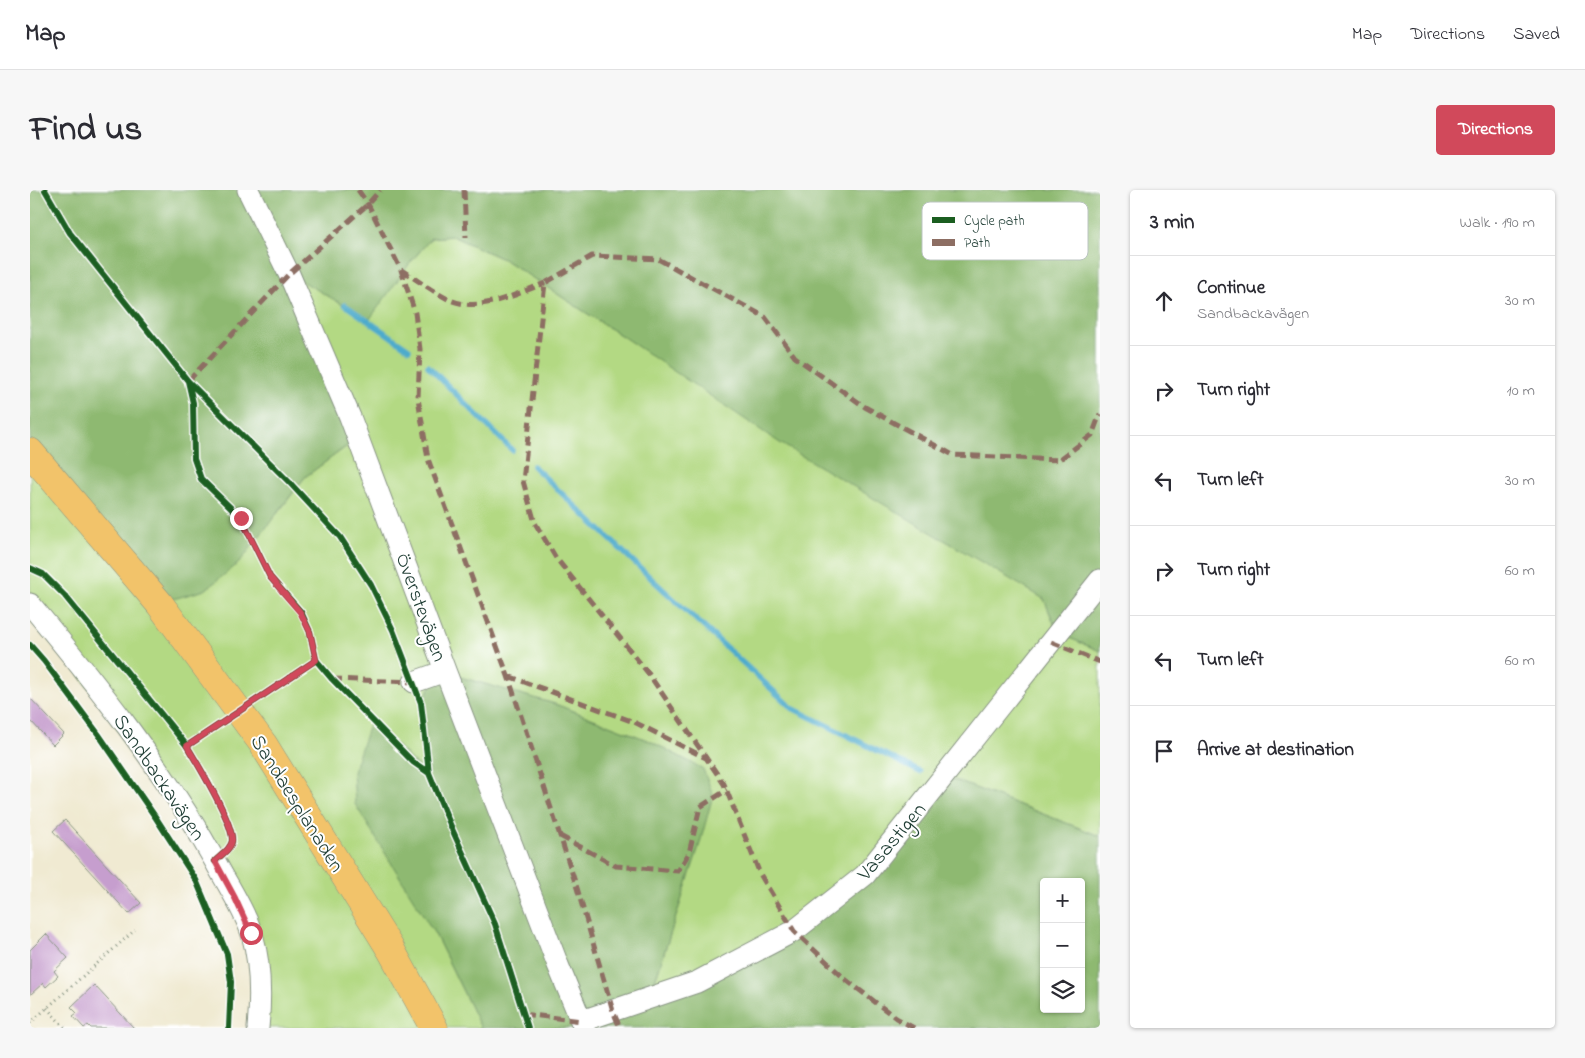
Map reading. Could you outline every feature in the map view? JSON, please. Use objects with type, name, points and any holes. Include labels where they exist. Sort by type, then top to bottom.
[{"type":"main road","name":"Sandaesplanaden","points":[[30,452],[159,603],[263,744],[391,950],[434,1028]]},
{"type":"street","name":"Överstevägen","points":[[248,190],[289,274],[350,417],[445,671],[558,965],[583,1024]]},
{"type":"street","name":"Vasastigen","points":[[583,1024],[697,982],[794,931],[865,876],[1100,580]]},
{"type":"street","name":"Sandbackavägen","points":[[30,604],[120,717],[196,826],[235,898],[251,933],[259,967],[260,1003],[258,1028]]},
{"type":"street","points":[[414,682],[445,671]]},
{"type":"path","points":[[30,1023],[135,930]]},
{"type":"path","points":[[47,1008],[65,1028]]},
{"type":"green space","points":[[30,190],[1100,190],[1100,651],[1058,633],[1044,599],[780,443],[622,336],[505,260],[452,236],[431,238],[410,263],[369,320],[290,274],[358,438],[305,477],[239,563],[205,590],[159,603],[30,452]]},
{"type":"green space","points":[[452,236],[505,260],[622,336],[1044,599],[1058,633],[1100,651],[1100,836],[944,776],[865,875],[794,931],[649,999],[700,843],[703,769],[650,741],[555,704],[446,673],[421,703],[429,773],[413,762],[371,719],[436,936],[481,1028],[258,1028],[260,1003],[235,898],[30,604],[30,452],[278,513],[305,477],[358,438],[289,274],[410,263],[431,238]]},
{"type":"green space","points":[[446,673],[555,704],[650,741],[703,769],[713,795],[700,843],[649,999],[697,982],[865,875],[944,776],[1100,836],[1100,1028],[481,1028],[436,936],[355,804],[353,772],[371,719],[413,762],[429,773],[421,703],[434,681]]},
{"type":"building","points":[[30,698],[64,734],[53,745],[30,720]]},
{"type":"building","points":[[65,820],[141,903],[129,914],[53,831]]},
{"type":"building","points":[[46,934],[68,958],[54,971],[58,976],[46,987],[43,983],[30,995],[30,950]]},
{"type":"building","points":[[94,985],[134,1028],[91,1028],[88,1025],[84,1028],[73,1016],[77,1013],[71,1007]]},
{"type":"waterway","points":[[345,305],[409,349]]},
{"type":"waterway","points":[[428,366],[512,450]]},
{"type":"waterway","points":[[533,466],[792,708],[920,772]]},
{"type":"marked path","points":[[358,190],[368,204],[401,270],[415,313],[420,349],[418,398],[428,459],[508,676],[577,888],[613,1011],[620,1028]]},
{"type":"marked path","points":[[188,381],[289,274],[368,204],[380,190]]},
{"type":"marked path","points":[[464,190],[466,237]]},
{"type":"marked path","points":[[914,1028],[896,1018],[845,979],[794,931],[760,874],[724,784],[648,673],[556,558],[535,523],[523,481],[545,283],[592,256],[658,259],[765,317],[795,357],[865,407],[953,455],[1059,460],[1092,435],[1100,414]]},
{"type":"marked path","points":[[401,270],[430,289],[460,303],[472,304],[497,301],[545,283]]},
{"type":"marked path","points":[[1051,642],[1100,662]]},
{"type":"marked path","points":[[508,676],[634,722],[706,758]]},
{"type":"marked path","points":[[332,679],[414,682]]},
{"type":"marked path","points":[[560,836],[616,866],[678,871],[689,853],[700,807],[727,790]]},
{"type":"marked path","points":[[523,1014],[582,1021]]},
{"type":"cycle path","points":[[45,190],[70,233],[188,381],[290,483],[340,537],[371,585],[393,630],[421,703],[429,773],[495,924],[528,1028]]},
{"type":"cycle path","points":[[188,381],[193,403],[194,459],[201,479],[241,518],[270,577],[301,612],[310,632],[316,660],[413,762],[429,773]]},
{"type":"cycle path","points":[[30,568],[43,574],[65,596],[187,746]]},
{"type":"cycle path","points":[[30,645],[99,735],[196,880],[227,954],[231,982],[229,1028]]},
{"type":"cycle path","points":[[215,861],[230,847],[232,841],[231,832],[214,793],[187,746],[316,660]]},
{"type":"route","points":[[241,518],[270,577],[300,612],[310,632],[316,660],[199,740],[187,746],[212,788],[231,830],[232,841],[215,861],[251,933]]}]
